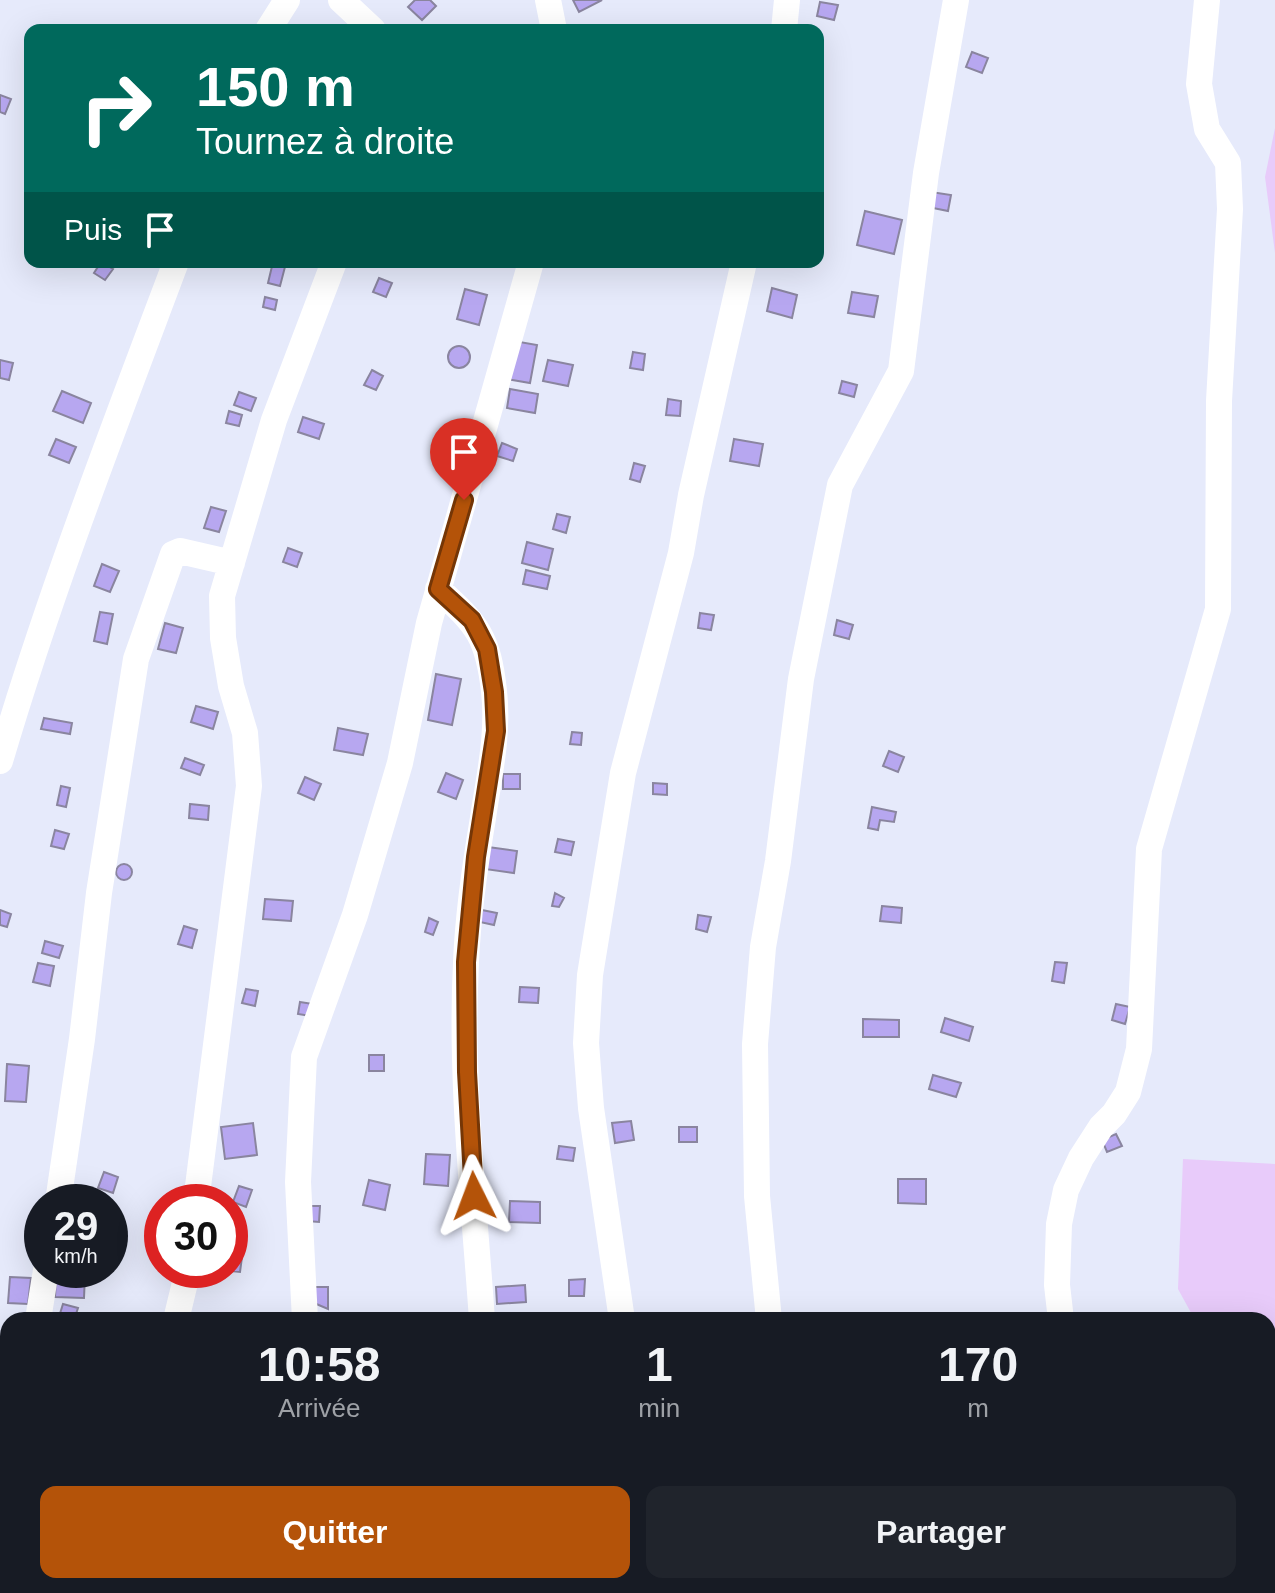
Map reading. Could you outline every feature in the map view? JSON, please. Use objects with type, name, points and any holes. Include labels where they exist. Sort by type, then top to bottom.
[{"type":"street","points":[[272,24],[287,0]]},
{"type":"street","points":[[341,0],[367,24]]},
{"type":"street","points":[[548,0],[553,24]]},
{"type":"street","points":[[785,24],[787,0]]},
{"type":"street","points":[[768,1312],[757,1196],[755,1044],[763,947],[778,861],[801,679],[840,485],[901,371],[926,173],[956,0]]},
{"type":"street","points":[[1060,1312],[1057,1285],[1059,1224],[1066,1190],[1081,1158],[1128,1092],[1139,1049],[1149,849],[1218,609],[1219,401],[1230,209],[1228,163],[1207,129],[1199,84],[1207,0]]},
{"type":"street","points":[[0,761],[26,673],[78,524],[174,268]]},
{"type":"street","points":[[198,1184],[249,786],[245,733],[231,686],[223,638],[222,596],[274,420],[332,268]]},
{"type":"street","points":[[305,1312],[298,1182],[304,1057],[355,915],[400,763],[429,623],[529,268]]},
{"type":"street","points":[[621,1312],[591,1108],[586,1043],[590,975],[623,773],[681,553],[691,495],[743,268]]},
{"type":"street","points":[[61,1184],[101,878],[136,659],[173,554],[180,551],[232,563]]},
{"type":"street","points":[[438,589],[472,620],[487,649],[495,705],[496,731],[476,857],[466,962],[467,1072],[482,1312]]},
{"type":"street","points":[[39,1312],[43,1288]]},
{"type":"street","points":[[178,1312],[184,1288]]},
{"type":"shaded area","points":[[1275,128],[1275,253],[1265,177]]},
{"type":"shaded area","points":[[1183,1159],[1275,1164],[1275,1312],[1191,1312],[1178,1289]]},
{"type":"building","points":[[415,0],[430,0],[436,6],[422,20],[408,7]]},
{"type":"building","points":[[573,0],[602,0],[579,12]]},
{"type":"building","points":[[820,2],[838,5],[834,20],[817,16]]},
{"type":"building","points":[[972,52],[988,58],[982,73],[966,67]]},
{"type":"building","points":[[0,95],[11,99],[5,114],[0,112]]},
{"type":"building","points":[[931,192],[951,195],[948,211],[928,207]]},
{"type":"building","points":[[865,211],[902,220],[894,254],[857,245]]},
{"type":"building","points":[[97,268],[113,269],[105,280],[94,273]]},
{"type":"building","points":[[272,268],[285,268],[280,286],[268,283]]},
{"type":"building","points":[[379,278],[392,283],[386,297],[373,292]]},
{"type":"building","points":[[772,288],[797,295],[792,318],[767,311]]},
{"type":"building","points":[[465,289],[487,295],[479,325],[457,319]]},
{"type":"building","points":[[852,292],[878,296],[874,317],[848,313]]},
{"type":"building","points":[[265,297],[277,300],[275,310],[263,307]]},
{"type":"building","points":[[508,340],[537,345],[530,383],[501,378]]},
{"type":"building","points":[[459,346],[467,349],[470,357],[467,365],[459,368],[451,365],[448,357],[451,349]]},
{"type":"building","points":[[633,352],[645,354],[643,370],[630,368]]},
{"type":"building","points":[[0,360],[13,363],[9,380],[0,378]]},
{"type":"building","points":[[548,360],[573,365],[568,386],[543,381]]},
{"type":"building","points":[[372,370],[383,376],[376,390],[364,385]]},
{"type":"building","points":[[842,381],[857,385],[854,397],[839,393]]},
{"type":"building","points":[[510,389],[538,394],[535,413],[507,408]]},
{"type":"building","points":[[62,391],[91,403],[83,423],[53,411]]},
{"type":"building","points":[[239,392],[256,398],[251,411],[234,405]]},
{"type":"building","points":[[668,399],[681,401],[680,416],[666,415]]},
{"type":"building","points":[[229,411],[242,415],[239,426],[226,423]]},
{"type":"building","points":[[303,417],[324,424],[319,439],[298,432]]},
{"type":"building","points":[[56,439],[76,447],[69,463],[49,455]]},
{"type":"building","points":[[734,439],[763,444],[759,466],[730,461]]},
{"type":"building","points":[[502,443],[517,449],[513,461],[497,456]]},
{"type":"building","points":[[634,463],[645,466],[640,482],[630,479]]},
{"type":"building","points":[[211,507],[226,511],[219,532],[204,528]]},
{"type":"building","points":[[557,514],[570,517],[566,533],[553,529]]},
{"type":"building","points":[[527,542],[553,549],[548,570],[522,563]]},
{"type":"building","points":[[288,548],[302,553],[297,567],[283,562]]},
{"type":"building","points":[[102,564],[119,571],[110,592],[94,586]]},
{"type":"building","points":[[526,570],[550,576],[547,589],[523,584]]},
{"type":"building","points":[[100,612],[113,614],[107,644],[94,641]]},
{"type":"building","points":[[700,613],[714,615],[711,630],[698,628]]},
{"type":"building","points":[[837,620],[853,625],[849,639],[834,635]]},
{"type":"building","points":[[165,623],[183,628],[176,653],[158,649]]},
{"type":"building","points":[[436,674],[461,679],[452,725],[428,720]]},
{"type":"building","points":[[196,706],[218,712],[213,729],[191,722]]},
{"type":"building","points":[[44,718],[72,723],[70,734],[41,729]]},
{"type":"building","points":[[338,728],[368,734],[363,755],[334,750]]},
{"type":"building","points":[[572,732],[582,733],[581,745],[570,744]]},
{"type":"building","points":[[889,751],[904,757],[898,772],[883,766]]},
{"type":"building","points":[[185,758],[204,765],[200,775],[181,768]]},
{"type":"building","points":[[446,773],[463,780],[456,799],[438,792]]},
{"type":"building","points":[[503,774],[520,774],[520,789],[503,789]]},
{"type":"building","points":[[305,777],[321,784],[314,800],[298,793]]},
{"type":"building","points":[[653,783],[667,784],[667,795],[653,794]]},
{"type":"building","points":[[61,786],[70,788],[66,807],[57,805]]},
{"type":"building","points":[[190,804],[209,806],[208,820],[189,818]]},
{"type":"building","points":[[872,807],[896,812],[894,822],[880,820],[878,830],[868,828]]},
{"type":"building","points":[[55,830],[69,834],[64,849],[51,846]]},
{"type":"building","points":[[558,839],[574,842],[571,855],[555,852]]},
{"type":"building","points":[[488,847],[517,851],[514,873],[485,869]]},
{"type":"building","points":[[124,864],[132,872],[124,880],[116,872]]},
{"type":"building","points":[[555,893],[564,898],[559,907],[552,906]]},
{"type":"building","points":[[265,899],[293,901],[291,921],[263,919]]},
{"type":"building","points":[[882,906],[902,908],[901,923],[880,921]]},
{"type":"building","points":[[0,910],[11,914],[7,927],[0,925]]},
{"type":"building","points":[[482,910],[497,913],[494,925],[480,922]]},
{"type":"building","points":[[698,915],[711,917],[707,932],[696,929]]},
{"type":"building","points":[[429,918],[438,922],[433,935],[425,932]]},
{"type":"building","points":[[184,926],[197,930],[192,948],[178,944]]},
{"type":"building","points":[[45,941],[63,946],[59,958],[42,953]]},
{"type":"building","points":[[1055,962],[1067,963],[1064,983],[1052,981]]},
{"type":"building","points":[[38,963],[54,966],[50,986],[33,982]]},
{"type":"building","points":[[520,987],[539,988],[538,1003],[519,1002]]},
{"type":"building","points":[[246,989],[258,991],[255,1006],[242,1003]]},
{"type":"building","points":[[300,1002],[313,1004],[311,1016],[298,1014]]},
{"type":"building","points":[[1116,1004],[1130,1007],[1125,1024],[1112,1020]]},
{"type":"building","points":[[945,1018],[973,1027],[969,1041],[941,1032]]},
{"type":"building","points":[[863,1019],[899,1020],[899,1037],[863,1037]]},
{"type":"building","points":[[369,1055],[384,1055],[384,1071],[369,1071]]},
{"type":"building","points":[[7,1064],[29,1066],[26,1102],[5,1101]]},
{"type":"building","points":[[933,1075],[961,1083],[956,1097],[929,1089]]},
{"type":"building","points":[[631,1121],[634,1140],[615,1143],[612,1123]]},
{"type":"building","points":[[253,1123],[257,1155],[225,1159],[221,1127]]},
{"type":"building","points":[[679,1127],[697,1127],[697,1142],[679,1142]]},
{"type":"building","points":[[1116,1134],[1122,1146],[1107,1152],[1102,1140]]},
{"type":"building","points":[[559,1146],[575,1148],[573,1161],[557,1159]]},
{"type":"building","points":[[426,1154],[450,1155],[448,1186],[424,1184]]},
{"type":"building","points":[[104,1172],[118,1177],[116,1184],[100,1184]]},
{"type":"building","points":[[898,1179],[926,1179],[926,1204],[898,1203]]},
{"type":"building","points":[[369,1180],[390,1185],[385,1210],[363,1205]]},
{"type":"building","points":[[510,1201],[540,1202],[540,1223],[509,1222]]},
{"type":"building","points":[[307,1206],[320,1206],[319,1222],[307,1221]]},
{"type":"building","points":[[10,1277],[24,1278],[24,1288],[30,1288],[28,1304],[8,1303]]},
{"type":"building","points":[[585,1279],[584,1296],[569,1296],[569,1280]]},
{"type":"building","points":[[525,1285],[526,1302],[497,1304],[496,1287]]},
{"type":"building","points":[[315,1287],[328,1287],[328,1309],[314,1303]]},
{"type":"building","points":[[55,1288],[84,1288],[84,1298],[55,1297]]},
{"type":"building","points":[[63,1304],[78,1308],[77,1312],[60,1312]]},
{"type":"route","points":[[464,500],[438,589],[472,620],[487,649],[496,731],[476,857],[466,962],[467,1072],[474,1196]]}]
